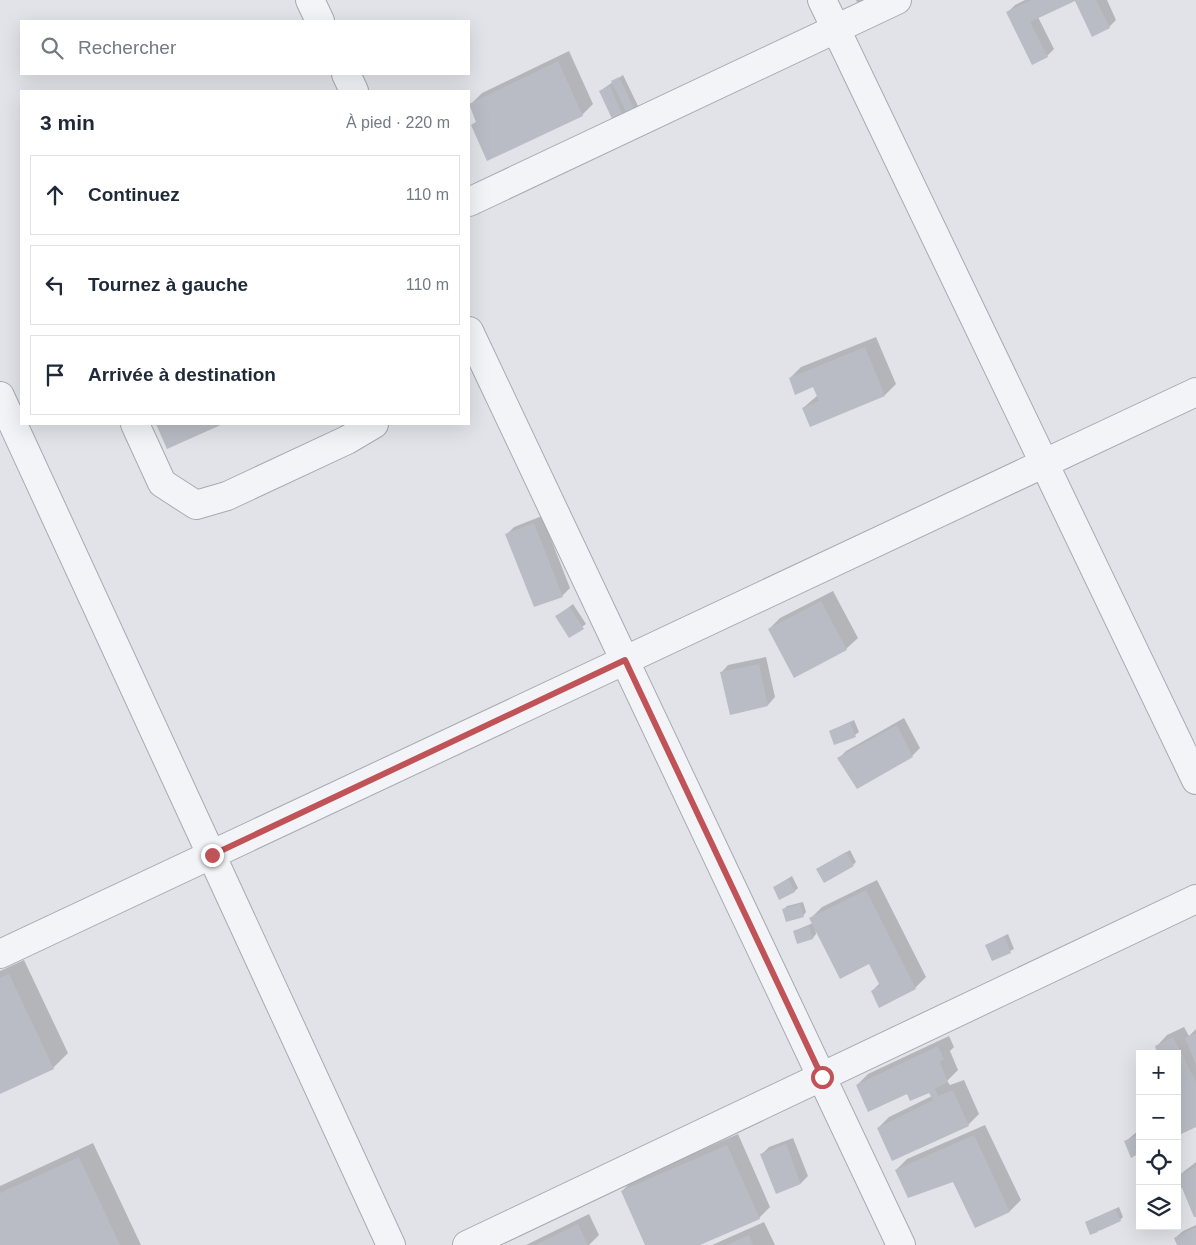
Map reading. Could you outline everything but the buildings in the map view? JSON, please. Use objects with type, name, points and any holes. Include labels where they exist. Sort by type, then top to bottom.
[{"type":"street","points":[[310,0],[320,20]]},
{"type":"street","points":[[822,0],[1196,780]]},
{"type":"street","points":[[470,202],[897,0]]},
{"type":"street","points":[[346,75],[354,90]]},
{"type":"street","points":[[470,334],[902,1245]]},
{"type":"street","points":[[0,954],[1196,392]]},
{"type":"street","points":[[8,412],[391,1245]]},
{"type":"street","points":[[135,425],[162,483],[196,505],[236,492],[347,440],[372,425]]},
{"type":"street","points":[[467,1245],[1196,899]]},
{"type":"route","points":[[212,855],[625,660],[822,1077]]}]
